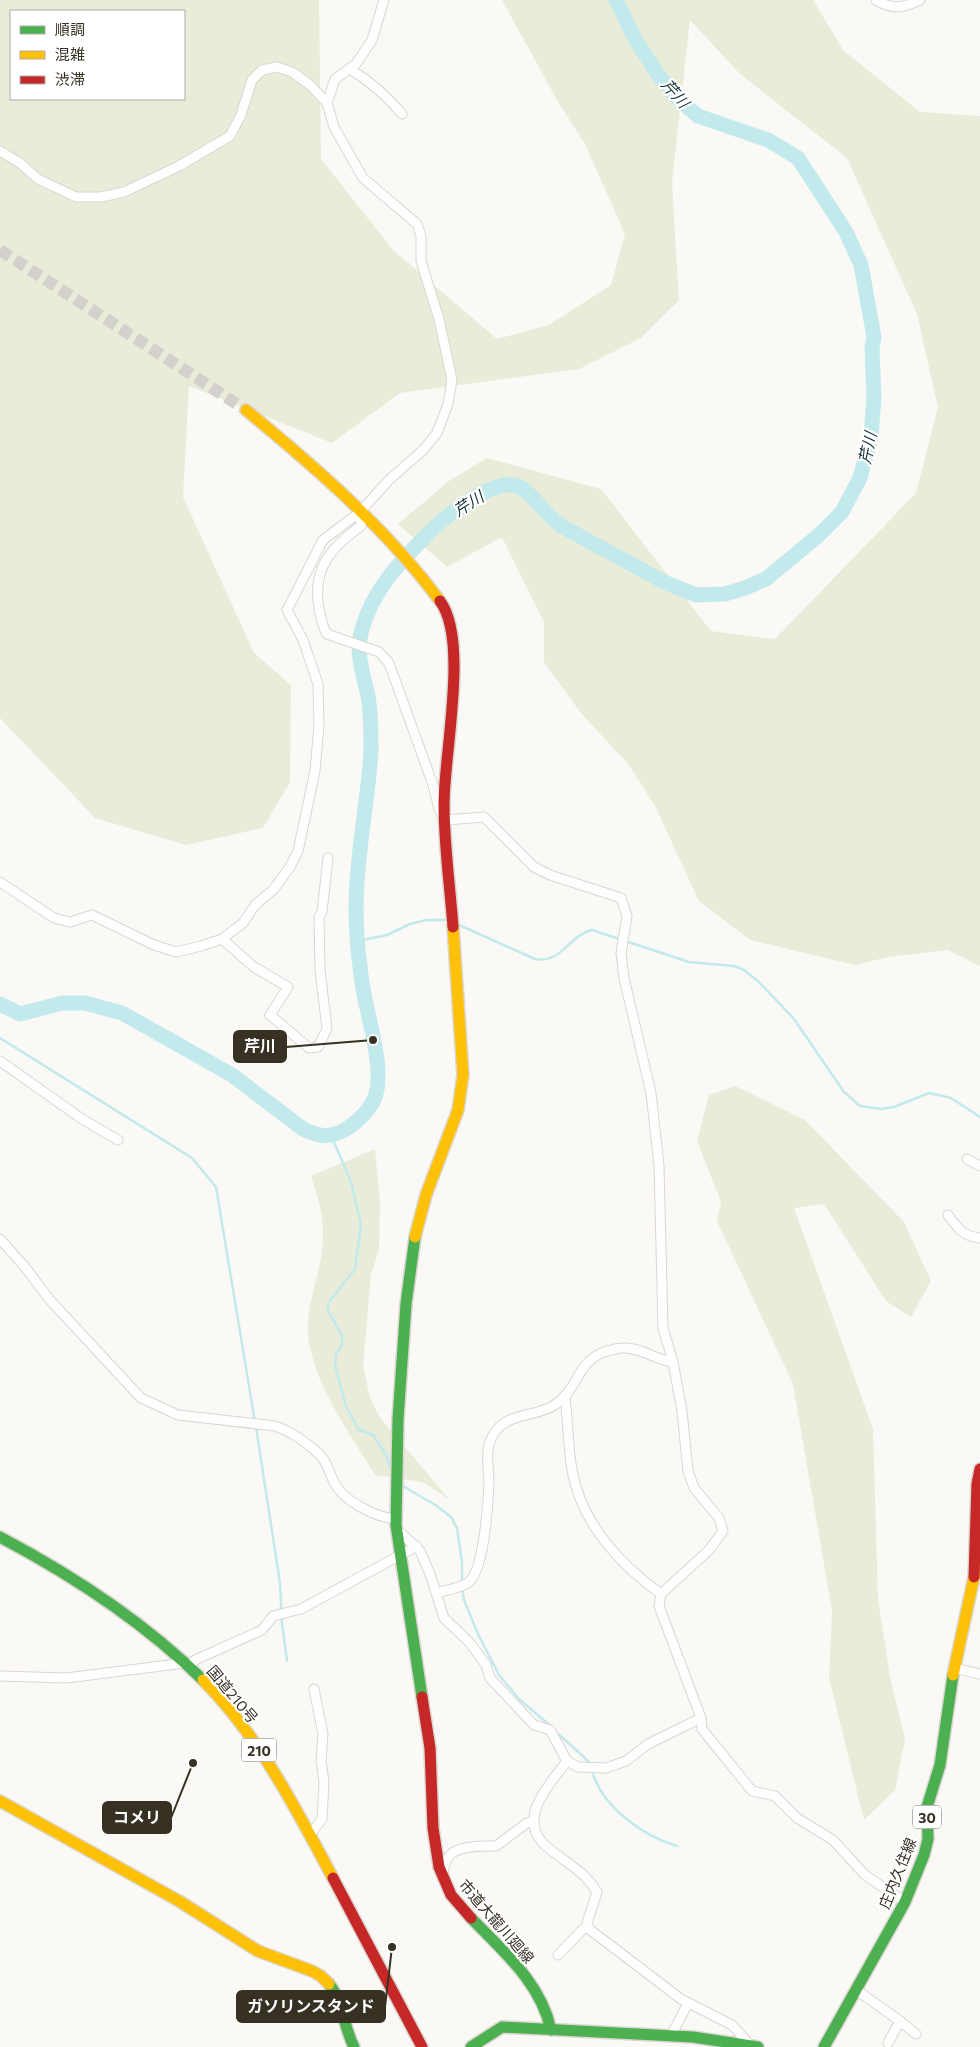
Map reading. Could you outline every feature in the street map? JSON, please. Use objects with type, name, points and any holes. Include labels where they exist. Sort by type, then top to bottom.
[{"type":"main road","name":"市道大龍川廻線","points":[[246,410],[308,461],[418,571],[438,596],[450,622],[455,658],[444,772],[463,1064],[461,1096],[451,1133],[426,1195],[414,1242],[406,1304],[398,1419],[395,1513],[400,1557],[430,1748],[433,1828],[435,1849],[442,1876],[461,1907],[524,1973],[547,2011],[551,2030]]},
{"type":"main road","name":"庄内久住線","points":[[824,2047],[905,1902],[928,1840],[927,1807],[940,1765],[954,1668],[977,1573],[977,1484],[980,1469]]},
{"type":"main road","name":"国道210号","points":[[0,1537],[96,1591],[148,1629],[187,1665],[220,1700],[277,1776],[422,2047]]},
{"type":"main road","points":[[0,1801],[178,1901],[258,1951],[312,1971],[328,1982],[338,1996],[348,2036],[354,2047]]},
{"type":"main road","points":[[471,2047],[502,2027],[671,2036],[753,2046]]},
{"type":"street","points":[[327,102],[335,79],[350,69],[372,40],[384,0]]},
{"type":"street","points":[[876,0],[888,7],[903,7],[920,0]]},
{"type":"street","points":[[0,151],[20,163],[38,179],[58,190],[76,197],[101,197],[146,182],[230,136],[241,115],[252,80],[262,70],[277,67],[292,72],[310,85],[327,102],[334,127],[363,178],[417,224],[421,236],[421,262],[439,319],[452,380],[448,404],[437,433],[424,448],[388,481],[364,516],[361,526],[344,538],[322,564],[318,575],[317,594],[323,627],[327,634],[379,652],[389,663],[434,785],[439,809],[446,820],[484,818],[534,867],[550,875],[621,898],[626,916],[621,954],[624,978],[651,1093],[659,1166],[663,1328],[673,1362],[682,1411],[688,1471],[694,1488],[719,1518],[723,1530],[709,1550],[661,1594],[659,1606],[700,1718],[702,1729],[752,1791],[775,1796],[798,1818],[833,1840],[865,1875],[905,1902]]},
{"type":"street","points":[[350,69],[370,81],[387,96],[402,114]]},
{"type":"street","points":[[0,882],[54,918],[70,922],[92,915],[154,945],[176,952],[222,939],[243,923],[254,905],[274,890],[290,867],[298,850],[315,771],[318,684],[303,640],[287,610],[323,540],[364,516]]},
{"type":"street","points":[[222,939],[254,967],[288,987],[270,1015],[308,1048],[318,1047],[327,1030],[320,970],[319,918],[322,912],[328,858]]},
{"type":"street","points":[[0,1061],[82,1119],[118,1140]]},
{"type":"street","points":[[966,1159],[980,1166]]},
{"type":"street","points":[[948,1216],[961,1233],[970,1237],[980,1238]]},
{"type":"street","points":[[0,1239],[25,1267],[49,1299],[141,1398],[178,1415],[275,1426],[286,1430],[320,1455],[339,1491],[366,1509],[382,1516],[395,1513]]},
{"type":"street","points":[[436,1593],[468,1583],[476,1572],[486,1526],[489,1480],[487,1454],[492,1436],[503,1423],[554,1406],[565,1397],[579,1371],[596,1355],[621,1348],[644,1351],[673,1362]]},
{"type":"street","points":[[565,1397],[572,1470],[581,1503],[614,1553],[635,1575],[661,1594]]},
{"type":"street","points":[[397,1533],[401,1533],[417,1546],[424,1556],[444,1618],[470,1643],[486,1665],[490,1678],[534,1725],[550,1730],[567,1761],[578,1767],[606,1768],[626,1761],[648,1744],[700,1718]]},
{"type":"street","points":[[0,1676],[49,1679],[73,1678],[187,1665],[262,1630],[273,1616],[301,1609],[400,1557],[417,1546]]},
{"type":"street","points":[[954,1668],[980,1674]]},
{"type":"street","points":[[310,1835],[322,1819],[324,1803],[321,1746],[323,1734],[314,1689]]},
{"type":"street","points":[[558,1955],[586,1925],[597,1892],[586,1877],[545,1846],[532,1822],[537,1805],[567,1761]]},
{"type":"street","points":[[442,1876],[448,1858],[453,1853],[483,1845],[496,1846],[532,1822]]},
{"type":"street","points":[[586,1925],[659,1983],[688,2003],[732,2025],[753,2046]]},
{"type":"street","points":[[855,1989],[916,2034]]},
{"type":"street","points":[[671,2036],[688,2003]]},
{"type":"street","points":[[888,2043],[900,2022]]},
{"type":"green space","points":[[0,0],[319,0],[321,159],[393,250],[497,339],[549,325],[611,285],[625,234],[585,144],[557,100],[502,0],[813,0],[843,50],[920,112],[980,116],[980,966],[948,950],[888,957],[855,965],[750,940],[699,901],[655,806],[629,765],[580,712],[544,662],[544,622],[502,537],[447,567],[398,524],[449,481],[487,458],[601,489],[711,631],[775,639],[916,493],[938,407],[917,314],[847,158],[740,74],[690,20],[672,183],[679,300],[641,338],[579,369],[400,393],[332,443],[189,386],[183,497],[254,653],[291,685],[290,782],[263,828],[186,845],[95,818],[0,718]]},
{"type":"green space","points":[[735,1086],[805,1120],[904,1222],[931,1281],[911,1317],[886,1301],[824,1204],[794,1208],[873,1429],[878,1599],[890,1677],[905,1739],[895,1790],[864,1820],[829,1678],[832,1611],[793,1384],[717,1221],[721,1202],[697,1141],[709,1095]]},
{"type":"green space","points":[[375,1149],[380,1202],[379,1249],[371,1275],[363,1365],[370,1398],[381,1419],[450,1500],[423,1482],[375,1475],[334,1408],[317,1372],[311,1353],[308,1334],[309,1311],[322,1251],[323,1223],[311,1176]]},
{"type":"waterway","name":"芹川","points":[[0,1004],[20,1014],[62,1003],[85,1003],[122,1013],[232,1075],[303,1129],[313,1133],[331,1135],[351,1126],[372,1103],[378,1084],[376,1054],[363,988],[356,925],[358,868],[371,751],[369,703],[360,662],[359,646],[367,614],[374,599],[392,573],[424,538],[453,512],[477,496],[503,486],[514,485],[523,489],[563,527],[664,582],[696,595],[725,594],[766,579],[819,535],[842,512],[860,478],[871,437],[874,398],[872,348],[874,337],[861,265],[846,232],[798,158],[768,140],[698,116],[677,98],[657,73],[635,39],[616,0]]},
{"type":"waterway","points":[[358,941],[387,935],[410,924],[426,920],[448,920]]},
{"type":"waterway","points":[[457,924],[535,959],[552,957],[577,937],[592,930],[689,962],[734,966],[744,970],[759,982],[794,1019],[844,1092],[860,1106],[881,1109],[894,1107],[929,1093],[951,1098],[980,1117]]},
{"type":"waterway","points":[[0,1038],[192,1158],[216,1187],[255,1422]]},
{"type":"waterway","points":[[331,1135],[351,1182],[361,1224],[355,1269],[328,1303],[328,1311],[342,1335],[342,1345],[336,1354],[335,1365],[346,1406],[359,1430],[373,1435],[386,1455],[392,1472]]},
{"type":"waterway","points":[[256,1427],[280,1583],[282,1623],[287,1661]]},
{"type":"waterway","points":[[401,1485],[437,1506],[451,1517],[457,1528],[462,1562],[462,1582]]},
{"type":"waterway","points":[[462,1588],[464,1600],[478,1634],[499,1675],[519,1699],[552,1727]]},
{"type":"waterway","points":[[555,1731],[591,1765]]},
{"type":"waterway","points":[[592,1771],[597,1784],[614,1808],[651,1835],[677,1846]]},
{"type":"tunnel","points":[[0,250],[246,410]]},
{"type":"traffic: fast","points":[[415,1237],[406,1304],[398,1419],[396,1525],[422,1697]]},
{"type":"traffic: fast","points":[[0,1537],[54,1567],[107,1601],[156,1638],[203,1680]]},
{"type":"traffic: fast","points":[[824,2047],[905,1902],[924,1855],[928,1839],[927,1807],[940,1765],[953,1675]]},
{"type":"traffic: fast","points":[[471,1918],[508,1956],[530,1983],[539,1997],[551,2030]]},
{"type":"traffic: fast","points":[[329,1984],[338,1998],[354,2047]]},
{"type":"traffic: fast","points":[[471,2047],[502,2027],[693,2037],[758,2047]]},
{"type":"traffic: slow","points":[[246,410],[349,500],[397,548],[440,601]]},
{"type":"traffic: slow","points":[[415,1237],[426,1195],[458,1110],[463,1075],[453,927]]},
{"type":"traffic: slow","points":[[953,1675],[974,1577],[980,1569]]},
{"type":"traffic: slow","points":[[203,1680],[242,1725],[259,1749],[290,1800],[333,1878]]},
{"type":"traffic: slow","points":[[0,1801],[179,1901],[258,1951],[312,1971],[329,1984]]},
{"type":"traffic: jam","points":[[440,601],[448,619],[453,642],[453,698],[444,804],[453,927]]},
{"type":"traffic: jam","points":[[974,1577],[977,1484],[980,1469]]},
{"type":"traffic: jam","points":[[422,1697],[430,1748],[433,1828],[439,1867],[451,1895],[471,1918]]},
{"type":"traffic: jam","points":[[333,1878],[422,2047]]},
{"type":"place","name":"芹川","points":[[373,1040]]},
{"type":"place","name":"コメリ","points":[[193,1763]]},
{"type":"place","name":"ガソリンスタンド","points":[[392,1947]]}]
